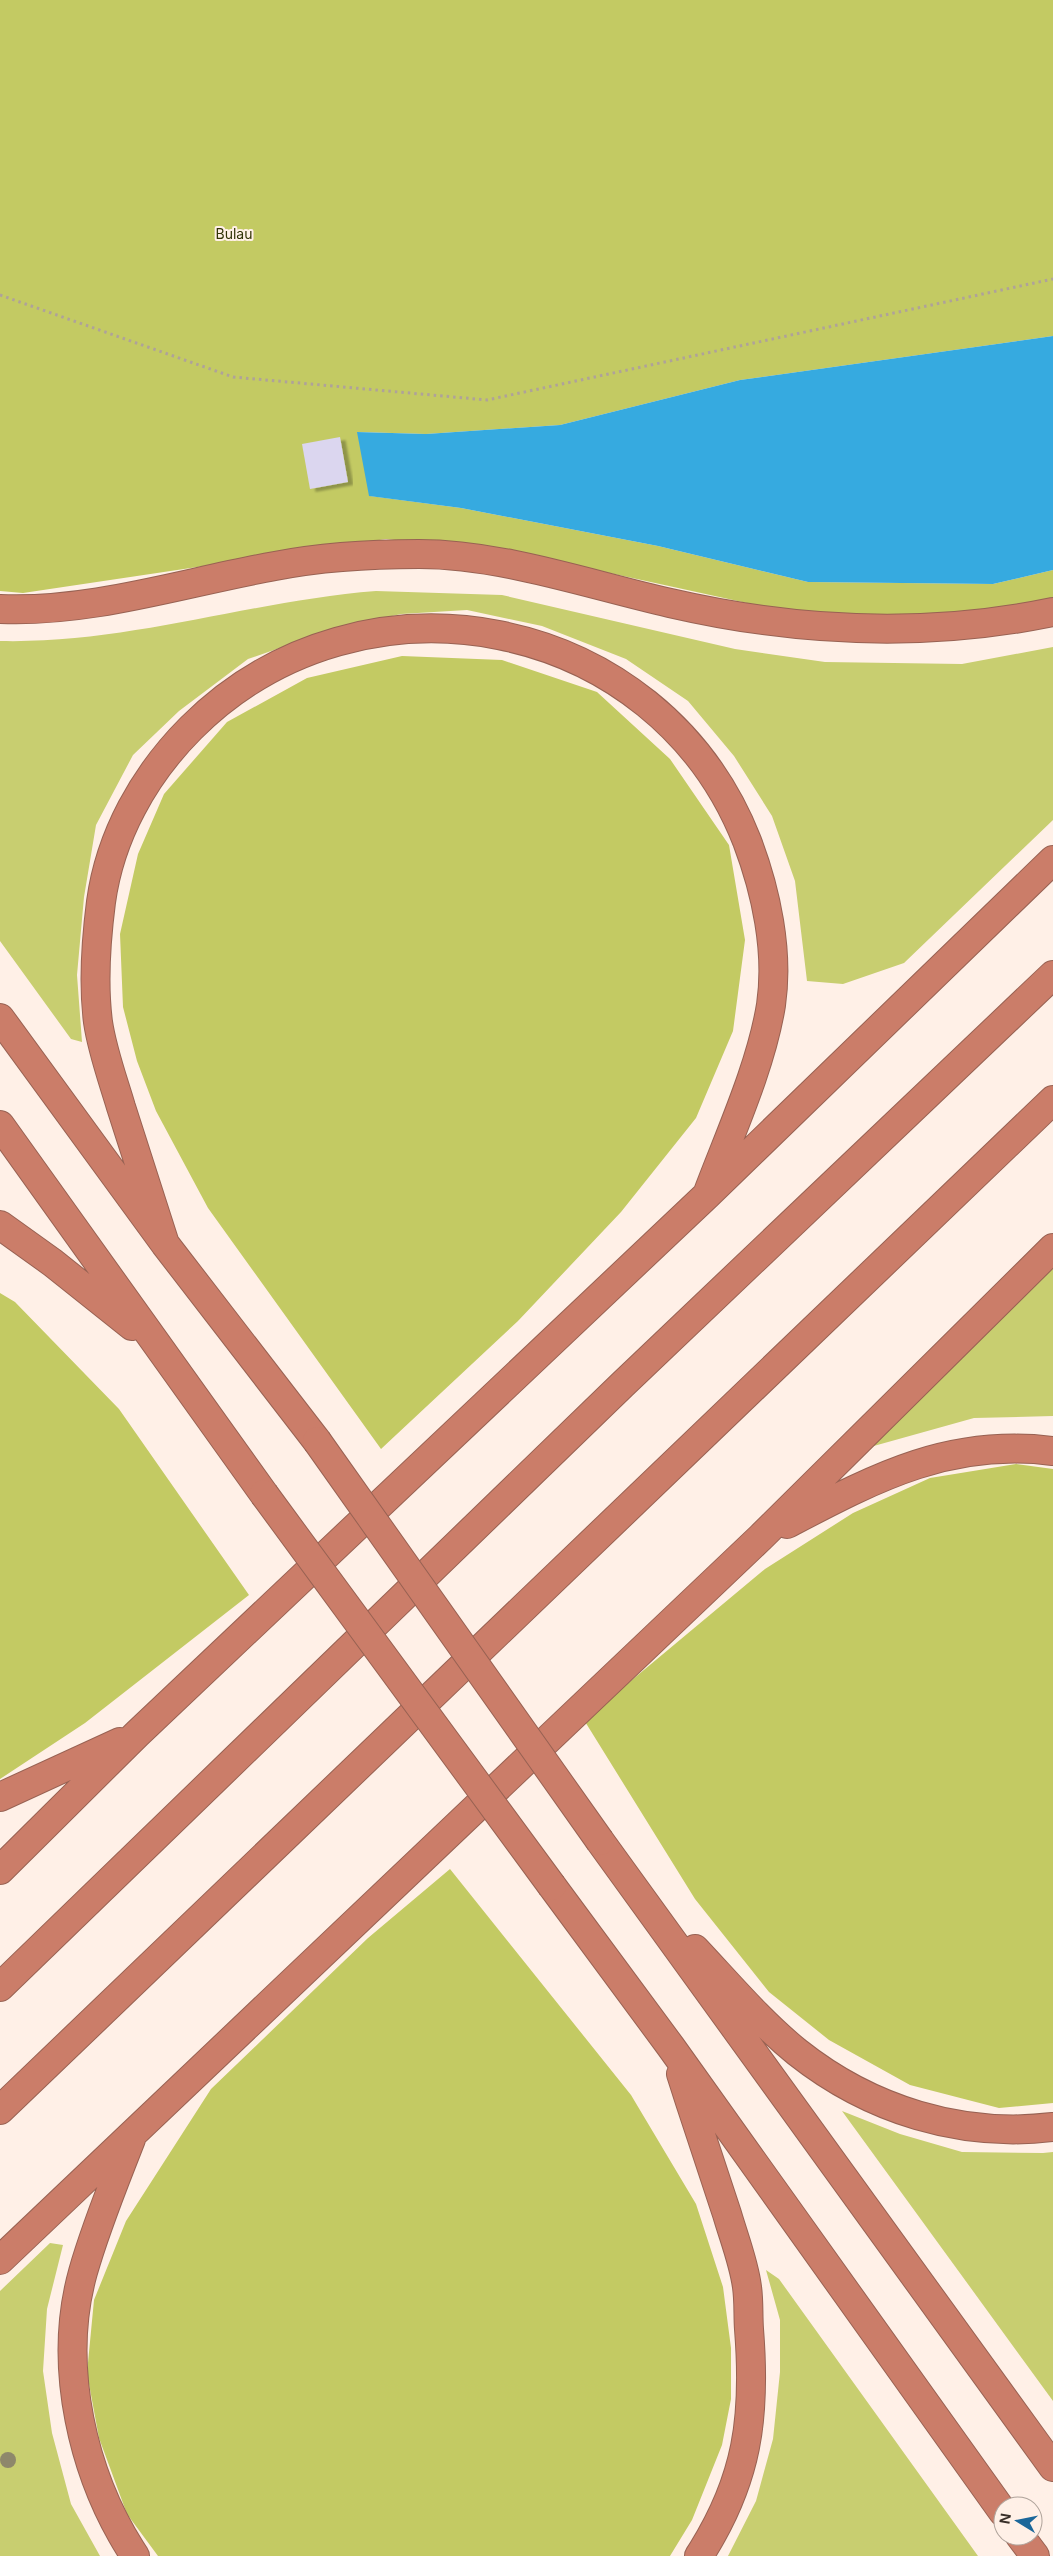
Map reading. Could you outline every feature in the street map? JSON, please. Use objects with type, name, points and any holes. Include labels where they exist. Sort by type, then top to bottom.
[{"type":"highway","points":[[0,609],[45,608],[93,601],[277,565],[370,556],[421,554],[472,559],[519,567],[674,604],[802,625],[922,629],[1006,621],[1053,612]]},
{"type":"highway","points":[[164,1244],[115,1088],[98,1025],[96,984],[101,898],[113,853],[126,820],[142,786],[168,750],[221,701],[250,681],[292,658],[315,649],[382,631],[417,627],[484,632],[554,650],[585,664],[645,704],[675,729],[704,763],[727,796],[753,857],[762,887],[770,926],[771,1004],[758,1054],[707,1194]]},
{"type":"highway","points":[[0,1870],[138,1734],[707,1194],[1053,860]]},
{"type":"highway","points":[[0,1987],[622,1384],[1053,975]]},
{"type":"highway","points":[[0,1018],[164,1244],[317,1441],[628,1881],[1053,2467]]},
{"type":"highway","points":[[0,2110],[1053,1100]]},
{"type":"highway","points":[[0,1125],[264,1494],[671,2047],[993,2498]]},
{"type":"highway","points":[[0,1225],[53,1263],[159,1347]]},
{"type":"highway","points":[[0,2260],[761,1538],[1053,1248]]},
{"type":"highway","points":[[761,1538],[865,1483],[909,1465],[978,1450],[1053,1451]]},
{"type":"highway","points":[[0,1797],[138,1734]]},
{"type":"highway","points":[[628,1881],[769,2026],[797,2052],[838,2081],[868,2097],[930,2119],[969,2127],[1002,2130],[1053,2128]]},
{"type":"highway","points":[[671,2047],[734,2235],[747,2286],[752,2366],[748,2436],[741,2467],[731,2497],[717,2529],[699,2556]]},
{"type":"highway","points":[[134,2132],[105,2206],[83,2273],[75,2321],[74,2372],[88,2458],[119,2532],[135,2556]]},
{"type":"path","points":[[0,296],[233,377],[487,400],[1053,279]]},
{"type":"green space","name":"Bulau","points":[[0,0],[1053,0],[1053,336],[740,380],[560,425],[426,434],[358,432],[370,496],[461,508],[658,546],[808,582],[993,584],[1053,570],[1053,604],[1019,613],[872,618],[779,610],[527,555],[386,539],[23,593],[0,591]]},
{"type":"green space","points":[[376,591],[502,595],[735,649],[825,662],[962,664],[1053,647],[1053,820],[904,963],[843,984],[807,981],[795,881],[772,816],[734,756],[688,701],[626,659],[542,626],[467,610],[401,614],[331,630],[248,659],[179,711],[133,755],[96,825],[84,897],[77,975],[82,1042],[71,1039],[0,941],[0,641],[48,640],[95,636],[282,603]]},
{"type":"green space","points":[[402,656],[502,660],[597,692],[670,759],[729,845],[745,940],[733,1031],[696,1118],[621,1212],[518,1321],[381,1449],[208,1208],[156,1111],[137,1061],[123,1007],[120,934],[138,854],[164,794],[227,722],[307,678]]},
{"type":"green space","points":[[1053,1263],[1053,1416],[974,1418],[863,1449]]},
{"type":"green space","points":[[0,1293],[15,1302],[119,1409],[249,1595],[85,1723],[0,1779]]},
{"type":"green space","points":[[1016,1464],[1053,1469],[1053,2103],[999,2108],[910,2085],[829,2040],[769,1992],[695,1899],[584,1720],[765,1569],[853,1513],[930,1478]]},
{"type":"green space","points":[[450,1869],[631,2095],[696,2204],[723,2287],[731,2348],[731,2399],[722,2445],[692,2520],[670,2556],[158,2556],[127,2514],[99,2438],[87,2373],[94,2300],[126,2221],[211,2089],[368,1938]]},
{"type":"green space","points":[[842,2111],[900,2134],[962,2152],[1053,2152],[1053,2401]]},
{"type":"green space","points":[[50,2243],[63,2245],[47,2309],[43,2371],[52,2433],[71,2504],[100,2556],[0,2556],[0,2291]]},
{"type":"green space","points":[[766,2270],[779,2279],[978,2556],[728,2556],[756,2501],[773,2439],[780,2372],[780,2320]]},
{"type":"water","points":[[1053,336],[1053,570],[993,584],[808,582],[658,546],[461,508],[369,496],[357,432],[426,434],[560,425],[740,380]]},
{"type":"building","points":[[340,437],[348,482],[310,489],[302,444]]}]
